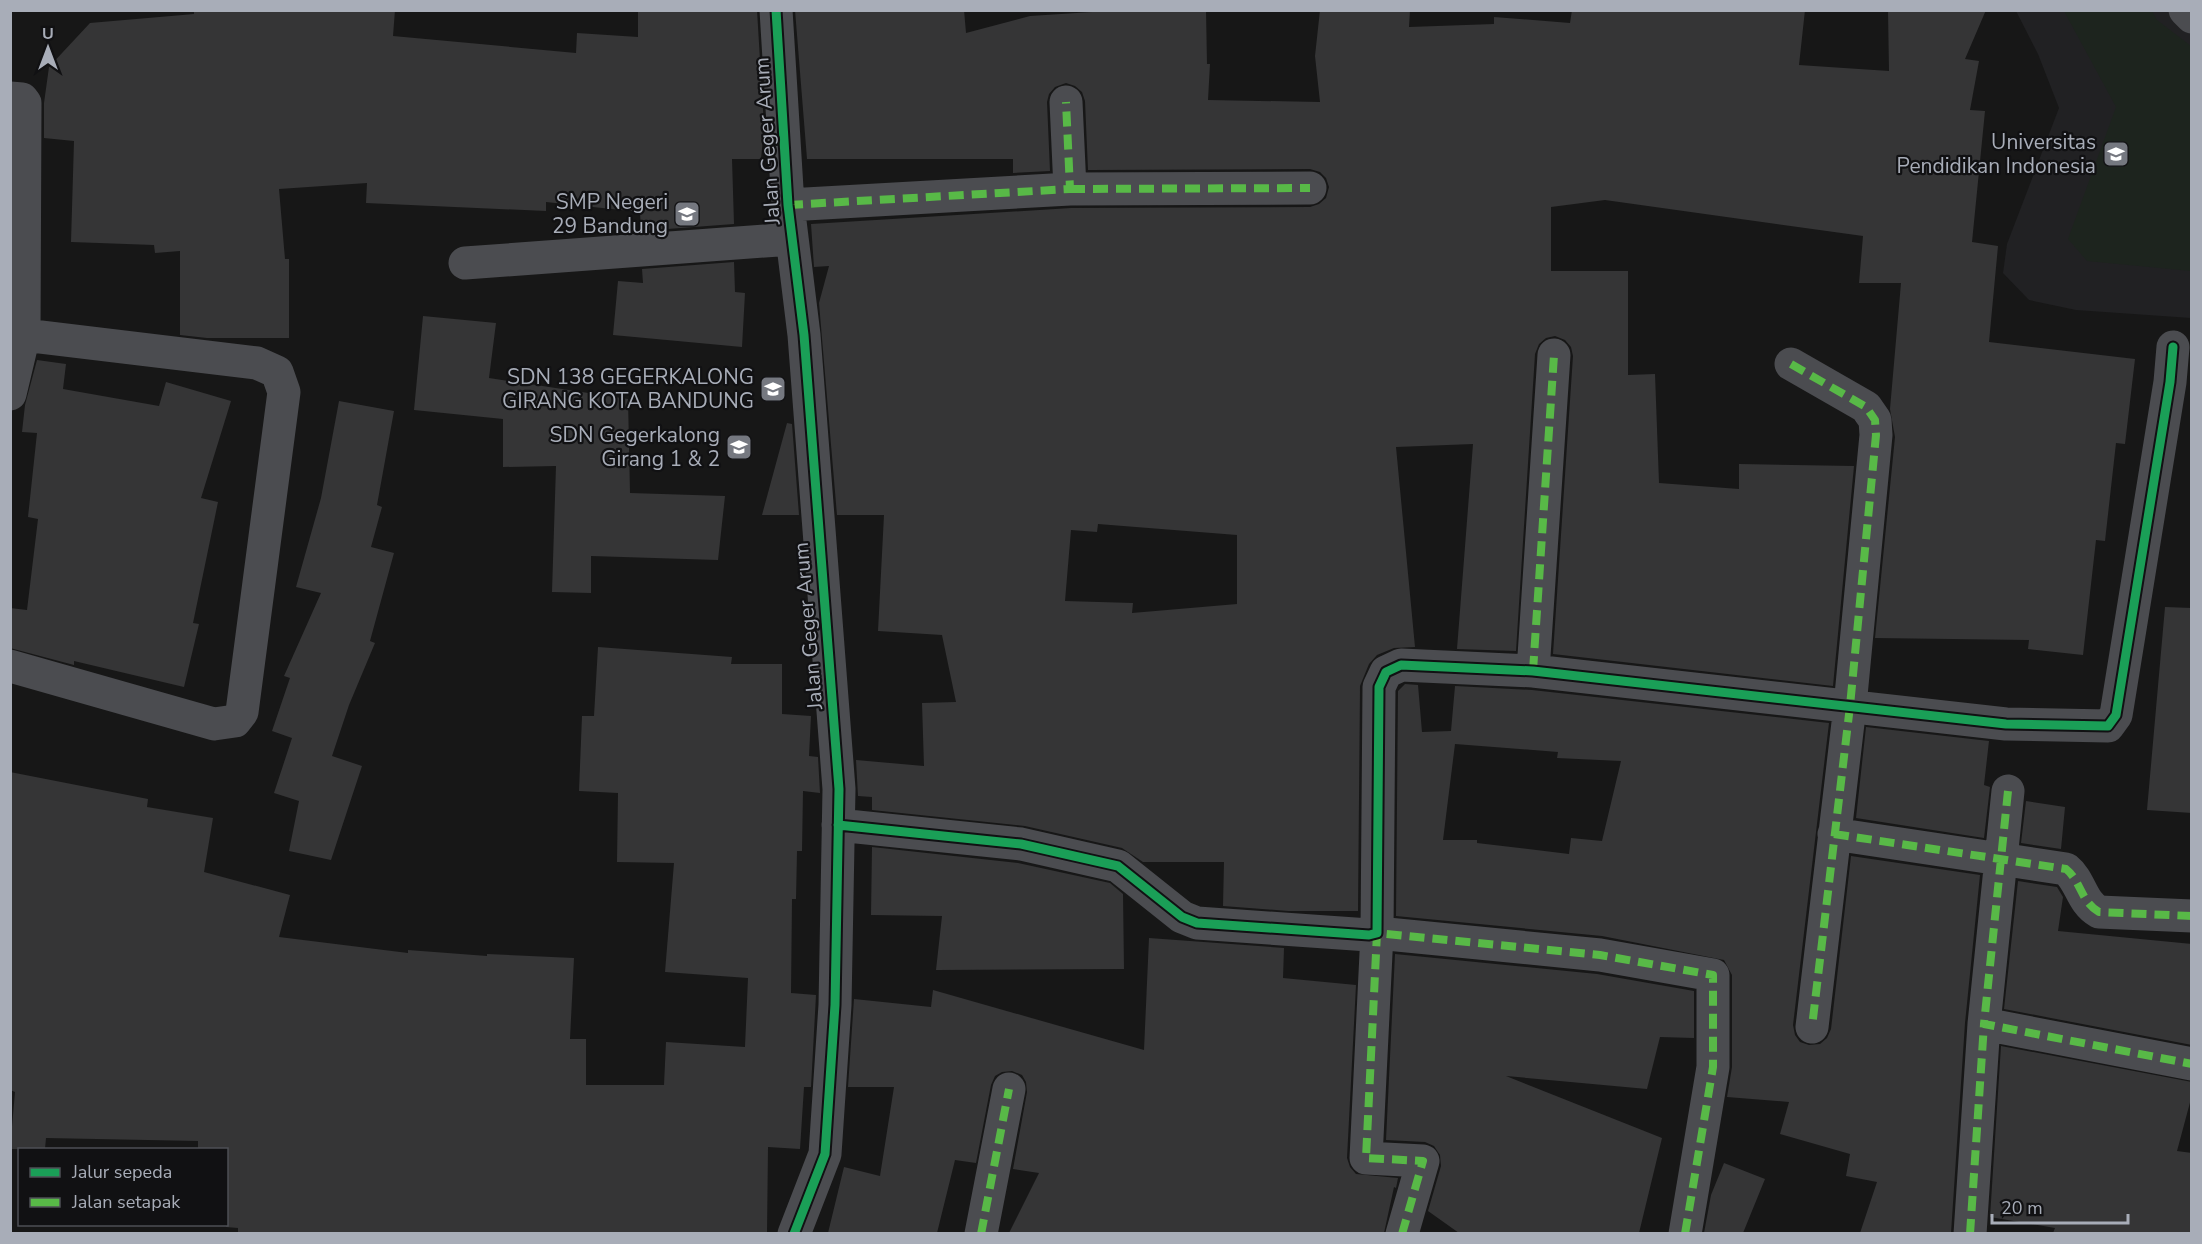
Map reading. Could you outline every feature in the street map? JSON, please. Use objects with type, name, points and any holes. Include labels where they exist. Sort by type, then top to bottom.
[{"type":"street","name":"Jalan Geger Arum","points":[[776,10],[788,205],[804,335],[839,789],[835,1005],[825,1154],[794,1233]]},
{"type":"street","points":[[2185,10],[2192,17]]},
{"type":"street","points":[[10,394],[24,335],[26,103],[15,98]]},
{"type":"street","points":[[1066,102],[1070,189]]},
{"type":"street","points":[[788,205],[1070,189],[1310,188]]},
{"type":"street","points":[[465,263],[792,240]]},
{"type":"street","points":[[10,666],[214,724],[236,721],[242,712],[284,392],[277,372],[257,363],[24,335]]},
{"type":"street","points":[[1402,1233],[1423,1161],[1366,1158],[1377,933],[1379,687],[1386,672],[1401,665],[1533,671],[2006,724],[2103,727],[2111,724],[2116,715],[2170,382],[2173,347]]},
{"type":"street","points":[[1533,671],[1554,355]]},
{"type":"street","points":[[1791,364],[1866,407],[1875,420],[1876,435],[1850,706],[1812,1027]]},
{"type":"street","points":[[1970,1233],[1984,1024],[2008,791]]},
{"type":"street","points":[[838,825],[1021,844],[1118,866],[1182,917],[1197,923],[1345,934],[1377,933],[1600,955],[1713,975],[1713,1067],[1685,1233]]},
{"type":"street","points":[[1834,834],[2066,869],[2075,877],[2091,908],[2098,912],[2192,916]]},
{"type":"street","points":[[1984,1024],[2192,1064]]},
{"type":"street","points":[[981,1233],[1009,1089]]},
{"type":"shaded area","name":"Universitas Pendidikan Indonesia","points":[[2016,11],[2191,11],[2191,318],[2076,310],[2029,300],[2003,273],[2007,244],[2059,108],[2038,54]]},
{"type":"shaded area","points":[[2064,11],[2152,11],[2157,20],[2191,46],[2191,271],[2087,261],[2068,239],[2116,107]]},
{"type":"building","points":[[194,10],[395,10],[393,36],[576,53],[577,33],[638,37],[638,10],[757,10],[764,127],[761,159],[732,159],[734,224],[641,231],[640,212],[546,202],[546,211],[366,203],[367,183],[279,189],[285,259],[289,259],[289,338],[207,338],[180,335],[180,251],[155,253],[154,245],[71,242],[74,141],[44,138],[44,103],[49,67],[90,23],[194,14]]},
{"type":"building","points":[[795,10],[964,10],[966,33],[1030,16],[1123,10],[1206,10],[1207,64],[1210,64],[1208,100],[1320,102],[1315,56],[1320,10],[1410,10],[1409,27],[1494,24],[1494,17],[1570,23],[1572,10],[1805,10],[1799,65],[1889,71],[1888,10],[1986,10],[1965,59],[1979,61],[1970,110],[1985,111],[1972,242],[1998,246],[1989,342],[2135,359],[2125,444],[2116,443],[2105,541],[2096,540],[2083,655],[2028,649],[2029,640],[1875,638],[1895,437],[1890,409],[1901,283],[1859,283],[1863,236],[1605,200],[1551,207],[1551,271],[1628,271],[1628,375],[1655,374],[1659,483],[1739,489],[1739,464],[1854,466],[1833,686],[1553,654],[1573,356],[1571,347],[1565,340],[1555,336],[1546,338],[1539,344],[1535,354],[1516,651],[1457,649],[1473,444],[1396,447],[1415,647],[1394,648],[1377,655],[1369,664],[1360,686],[1358,911],[1288,911],[1223,906],[1224,862],[1143,862],[1122,848],[1025,826],[872,810],[872,797],[858,796],[856,760],[924,766],[922,703],[956,702],[942,635],[878,631],[884,515],[837,515],[819,303],[829,266],[814,267],[811,224],[1071,208],[1310,207],[1326,198],[1329,187],[1326,178],[1320,172],[1310,169],[1088,170],[1085,101],[1082,92],[1066,83],[1055,87],[1049,94],[1047,102],[1050,171],[1013,173],[1013,159],[807,159]],"holes":[[[1098,524],[1237,535],[1237,604],[1132,613],[1133,603],[1065,601],[1071,530],[1097,532]]]},
{"type":"building","points":[[734,262],[735,292],[745,293],[742,347],[613,335],[618,281],[643,283],[642,269]]},
{"type":"building","points":[[423,316],[496,323],[489,378],[628,399],[630,493],[725,496],[718,560],[591,556],[591,593],[552,592],[556,466],[503,467],[503,419],[414,410]]},
{"type":"building","points":[[37,360],[66,364],[63,389],[159,406],[166,382],[231,401],[201,498],[218,502],[193,623],[199,624],[184,687],[74,661],[74,665],[10,648],[10,608],[27,610],[38,519],[28,517],[37,433],[22,432],[25,405]]},
{"type":"building","points":[[339,401],[394,411],[377,505],[382,507],[371,547],[394,553],[370,641],[375,643],[349,705],[332,756],[362,766],[331,860],[289,851],[299,801],[274,793],[292,738],[272,731],[290,678],[284,676],[321,593],[296,587],[321,498]]},
{"type":"building","points":[[787,423],[792,424],[799,515],[762,515]]},
{"type":"building","points":[[2165,607],[2192,608],[2192,813],[2147,810]]},
{"type":"building","points":[[598,647],[732,657],[731,664],[782,664],[782,714],[811,716],[809,756],[818,757],[820,793],[803,791],[802,851],[797,851],[796,899],[792,899],[791,993],[816,995],[811,1087],[804,1087],[800,1149],[768,1147],[767,1233],[238,1233],[238,1228],[226,1227],[228,1226],[228,1148],[198,1148],[198,1141],[46,1138],[45,1148],[10,1149],[15,1092],[10,1090],[10,772],[148,799],[147,807],[213,818],[204,872],[290,895],[279,937],[408,953],[408,950],[487,956],[487,954],[574,958],[570,1039],[586,1039],[586,1085],[664,1085],[666,1042],[745,1047],[748,978],[665,972],[674,863],[617,862],[618,793],[579,791],[582,716],[594,716]]},
{"type":"building","points":[[1405,684],[1418,685],[1422,732],[1451,731],[1455,686],[1532,690],[1829,723],[1793,1025],[1795,1035],[1800,1042],[1809,1045],[1820,1044],[1827,1038],[1831,1029],[1851,856],[1980,875],[1965,1023],[1951,1233],[1860,1233],[1877,1182],[1846,1176],[1850,1154],[1780,1134],[1789,1102],[1727,1097],[1732,1067],[1732,975],[1724,960],[1602,936],[1396,916],[1398,691]],"holes":[[[1455,744],[1558,752],[1557,758],[1621,761],[1602,841],[1571,838],[1569,854],[1477,843],[1477,840],[1443,840]]]},
{"type":"building","points":[[1866,727],[1989,741],[1984,785],[1990,787],[1984,838],[1856,818]]},
{"type":"building","points":[[2026,801],[2065,807],[2061,849],[2021,843]]},
{"type":"building","points":[[872,847],[1018,863],[1110,883],[1123,894],[1124,969],[936,970],[942,916],[871,915]]},
{"type":"building","points":[[2018,881],[2057,887],[2063,897],[2058,931],[2192,944],[2192,1045],[2004,1009]]},
{"type":"building","points":[[1149,938],[1284,948],[1283,978],[1356,985],[1347,1158],[1356,1174],[1398,1178],[1384,1233],[1009,1233],[1039,1173],[1013,1169],[1027,1092],[1026,1082],[1022,1075],[1012,1071],[1002,1072],[995,1076],[991,1085],[976,1163],[955,1160],[937,1233],[828,1233],[844,1167],[880,1176],[894,1087],[848,1087],[854,999],[931,1007],[933,990],[1144,1050]]},
{"type":"building","points":[[1395,954],[1597,974],[1694,991],[1694,1038],[1660,1037],[1647,1089],[1506,1076],[1662,1138],[1639,1233],[1459,1233],[1428,1211],[1441,1166],[1440,1155],[1434,1146],[1425,1142],[1386,1140]]},
{"type":"building","points":[[2001,1046],[2192,1082],[2192,1095],[2177,1151],[2192,1153],[2192,1233],[2053,1233],[2055,1228],[1990,1217]]},
{"type":"building","points":[[1724,1163],[1765,1179],[1743,1233],[1704,1233],[1711,1195]]},
{"type":"marked path","points":[[788,205],[1070,189],[1066,102]]},
{"type":"marked path","points":[[1070,189],[1310,188]]},
{"type":"marked path","points":[[1533,671],[1554,355]]},
{"type":"marked path","points":[[1791,364],[1866,407],[1875,420],[1876,435],[1850,706],[1812,1027]]},
{"type":"marked path","points":[[2008,791],[1984,1024],[2192,1064]]},
{"type":"marked path","points":[[1834,834],[2066,869],[2075,879],[2088,903],[2099,912],[2192,916]]},
{"type":"marked path","points":[[1402,1234],[1423,1161],[1366,1158],[1377,933],[1600,955],[1713,975],[1713,1067],[1685,1234]]},
{"type":"marked path","points":[[1970,1234],[1984,1024]]},
{"type":"marked path","points":[[981,1234],[1009,1089]]},
{"type":"cycle path","points":[[776,10],[788,205],[804,335],[839,789],[835,1005],[825,1154],[794,1234]]},
{"type":"cycle path","points":[[838,825],[1021,844],[1118,866],[1182,917],[1197,923],[1369,935],[1377,933],[1379,687],[1386,672],[1401,665],[1533,671],[2006,724],[2108,726],[2116,715],[2170,382],[2173,347]]},
{"type":"place","name":"Universitas Pendidikan Indonesia","points":[[2116,154]]},
{"type":"place","name":"SMP Negeri 29 Bandung","points":[[687,214]]},
{"type":"place","name":"SDN 138 GEGERKALONG GIRANG KOTA BANDUNG","points":[[773,389]]},
{"type":"place","name":"SDN Gegerkalong Girang 1 & 2","points":[[739,447]]}]
